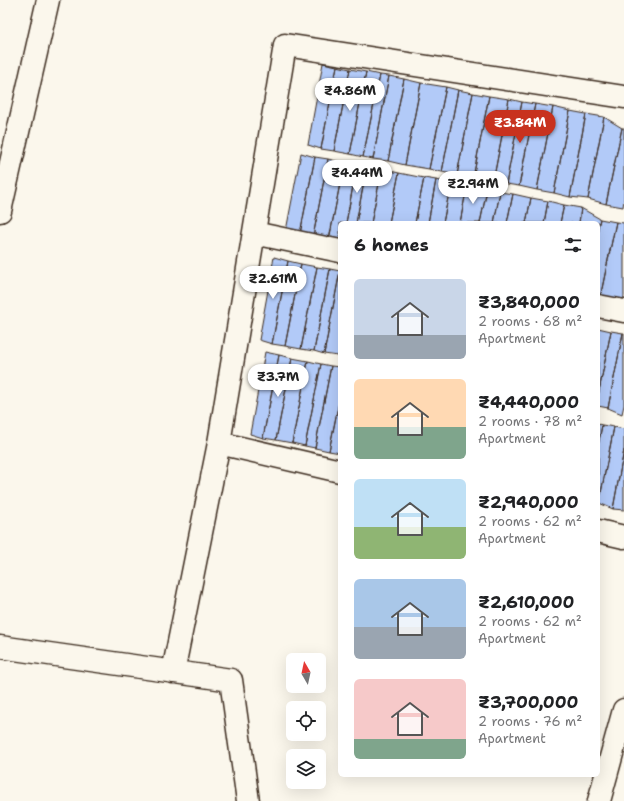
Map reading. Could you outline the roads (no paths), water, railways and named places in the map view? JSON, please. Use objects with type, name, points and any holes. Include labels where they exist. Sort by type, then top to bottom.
[{"type":"street","points":[[0,211],[3,185],[48,0]]},
{"type":"street","points":[[172,672],[219,443],[285,45],[624,97]]},
{"type":"street","points":[[254,233],[338,251]]},
{"type":"street","points":[[600,306],[624,311]]},
{"type":"street","points":[[219,443],[338,471]]},
{"type":"street","points":[[600,531],[624,537]]},
{"type":"street","points":[[0,647],[230,680],[248,801]]},
{"type":"street","points":[[599,801],[624,710]]}]
